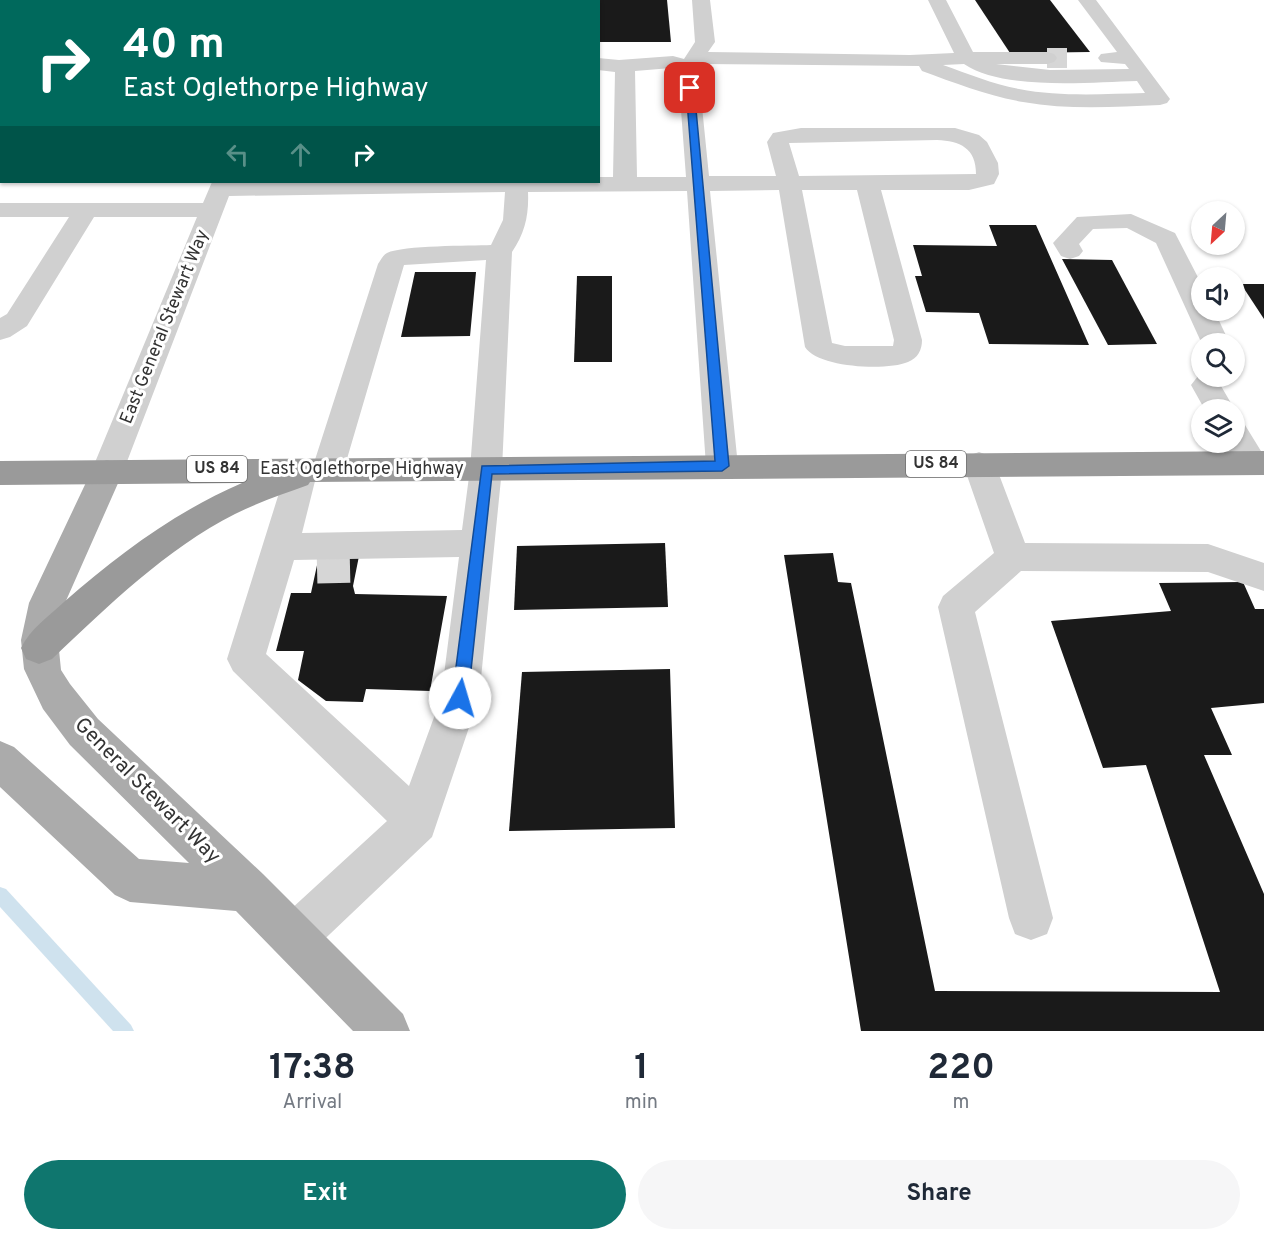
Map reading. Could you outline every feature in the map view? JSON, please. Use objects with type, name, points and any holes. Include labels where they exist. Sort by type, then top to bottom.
[{"type":"highway","name":"East Oglethorpe Highway","points":[[0,472],[314,473],[722,466],[1258,463]]},
{"type":"highway","points":[[39,648],[148,551],[191,522],[228,503],[314,473]]},
{"type":"main road","name":"General Stewart Way","points":[[107,472],[47,603],[40,626],[39,648],[45,677],[83,731],[247,890],[386,1031]]},
{"type":"main road","points":[[0,760],[130,880],[247,890]]},
{"type":"street","points":[[701,0],[705,42],[692,63],[698,183],[722,466]]},
{"type":"street","points":[[937,0],[967,58],[996,72],[1017,75],[1143,75]]},
{"type":"street","points":[[910,61],[1034,98],[1160,99],[1087,0]]},
{"type":"street","points":[[608,65],[673,62],[910,61],[967,58],[1131,58]]},
{"type":"street","points":[[608,65],[626,69],[625,182]]},
{"type":"street","points":[[600,182],[698,183],[789,183],[867,183],[969,183],[986,179],[988,167],[977,144],[970,139],[941,134],[789,135],[778,142],[789,183],[819,347],[835,355],[900,355],[908,348],[908,340],[867,183]]},
{"type":"street","points":[[0,210],[86,210],[218,194],[388,183],[529,183]]},
{"type":"street","points":[[294,937],[417,822],[460,698],[486,469],[499,252],[514,230],[516,184]]},
{"type":"street","name":"East General Stewart Way","points":[[107,472],[218,194]]},
{"type":"street","points":[[0,331],[17,320],[86,210]]},
{"type":"street","points":[[1070,251],[1066,243],[1086,222],[1131,221],[1166,238],[1211,333]]},
{"type":"street","points":[[417,822],[246,659],[293,559],[314,473],[391,264],[395,259],[403,257],[499,252]]},
{"type":"street","points":[[1245,447],[1258,463]]},
{"type":"street","points":[[979,464],[1013,557]]},
{"type":"street","points":[[293,559],[396,545],[477,543]]},
{"type":"street","points":[[357,566],[396,545]]},
{"type":"street","points":[[1031,918],[956,607],[1013,557],[1208,558],[1264,577]]},
{"type":"building","points":[[600,0],[667,0],[671,42],[600,42]]},
{"type":"building","points":[[975,0],[1050,0],[1090,52],[1010,53]]},
{"type":"building","points":[[989,225],[1036,225],[1089,345],[989,344],[979,313],[926,312],[915,276],[922,276],[913,245],[997,246]]},
{"type":"building","points":[[1062,259],[1112,260],[1157,344],[1108,345]]},
{"type":"building","points":[[415,272],[476,272],[470,336],[401,337]]},
{"type":"building","points":[[577,276],[612,276],[612,362],[574,362]]},
{"type":"building","points":[[1245,284],[1264,284],[1264,319],[1245,290]]},
{"type":"building","points":[[665,543],[668,607],[514,610],[517,546]]},
{"type":"building","points":[[833,553],[838,582],[851,583],[935,991],[1220,992],[1146,765],[1103,768],[1051,621],[1171,611],[1159,583],[1243,582],[1255,609],[1264,609],[1264,703],[1211,708],[1232,755],[1204,755],[1264,894],[1264,1031],[861,1031],[784,555]]},
{"type":"building","points":[[319,556],[359,556],[353,586],[355,594],[447,596],[430,691],[366,689],[363,702],[326,701],[298,680],[304,651],[276,651],[291,593],[311,593]]},
{"type":"building","points":[[670,669],[675,828],[509,831],[522,672]]},
{"type":"waterway","points":[[0,895],[125,1031]]},
{"type":"tunnel","points":[[1047,58],[1067,58]]},
{"type":"tunnel","points":[[317,567],[357,566]]},
{"type":"route","points":[[460,698],[486,469],[722,466],[690,88]]}]
